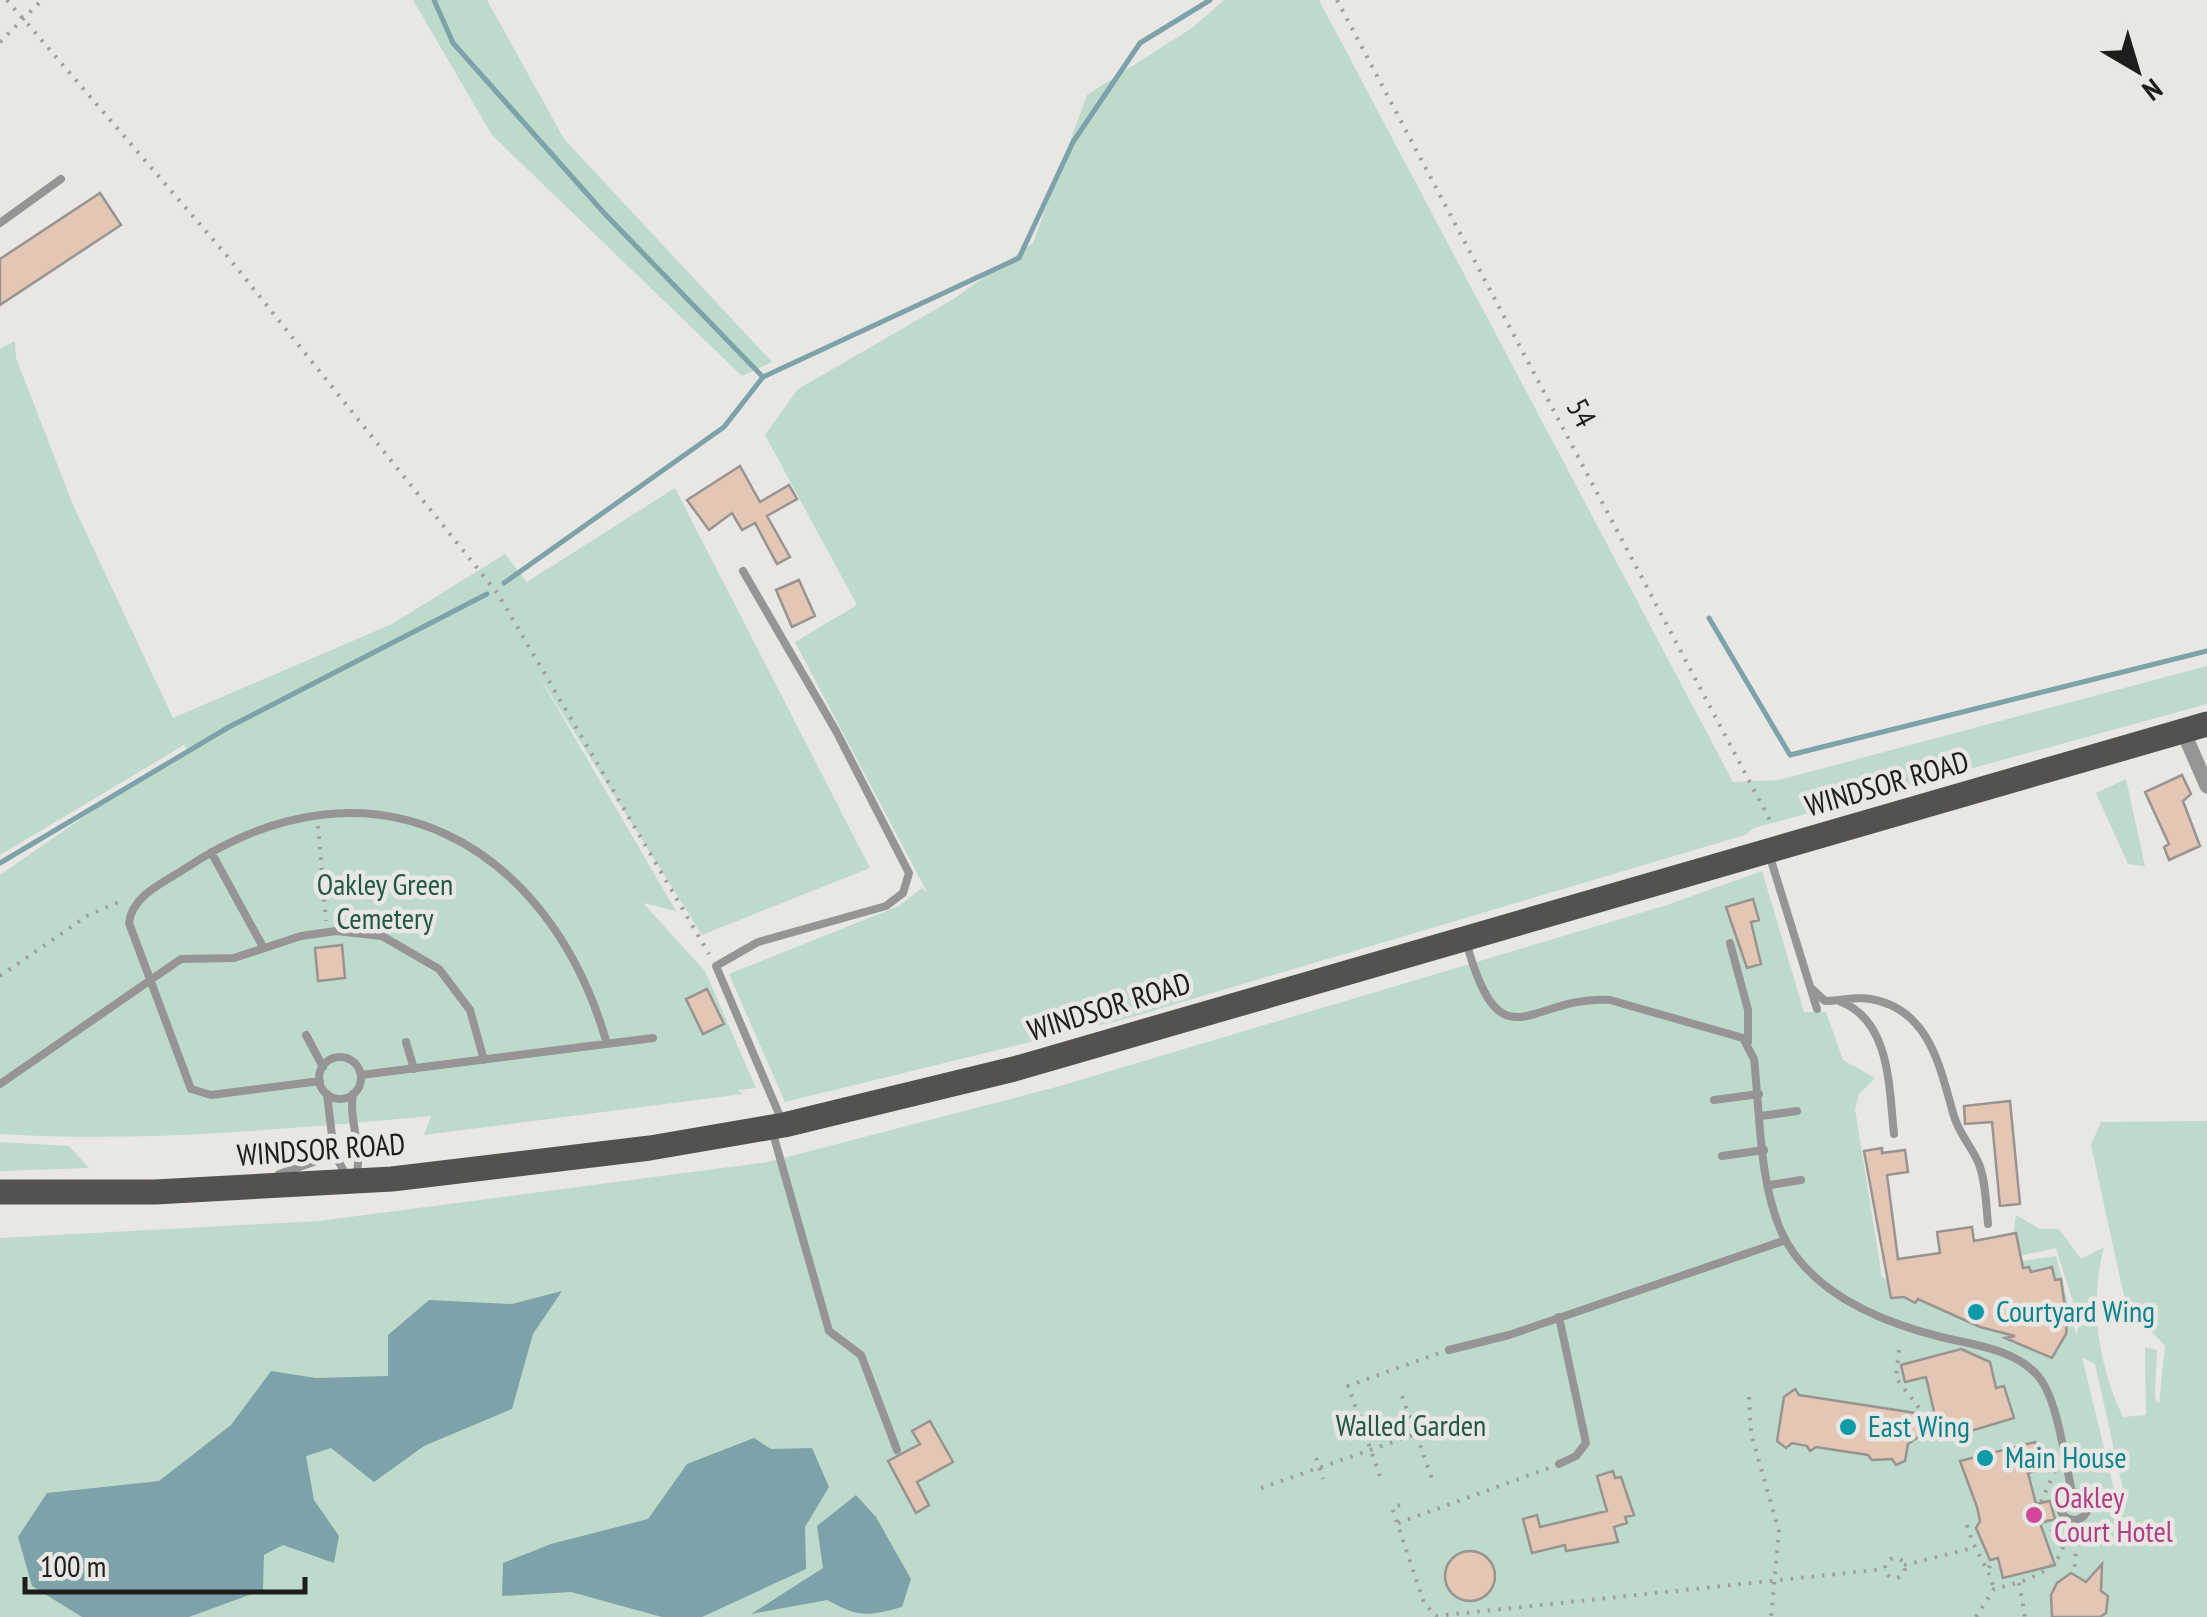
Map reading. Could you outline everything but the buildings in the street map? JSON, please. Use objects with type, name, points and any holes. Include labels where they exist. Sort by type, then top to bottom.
[{"type":"main road","name":"WINDSOR ROAD","points":[[0,1192],[232,1189],[353,1182],[589,1156],[778,1126],[983,1078],[2195,728]]},
{"type":"street","points":[[2195,728],[2207,786]]},
{"type":"lane","points":[[0,223],[61,179]]},
{"type":"lane","points":[[743,571],[836,731],[909,872],[904,893],[886,906],[758,942],[716,966],[778,1126],[829,1331],[861,1355],[897,1450]]},
{"type":"lane","points":[[320,1081],[211,1094],[195,1092],[187,1084],[130,929],[130,911],[138,900],[211,852],[256,829],[317,814],[373,816],[414,824],[470,846],[507,872],[539,904],[565,940],[589,986],[607,1044]]},
{"type":"lane","points":[[1777,850],[1817,1009]]},
{"type":"lane","points":[[211,852],[263,947]]},
{"type":"lane","points":[[0,1084],[181,959],[234,958],[327,931],[382,936],[439,969],[470,1010],[484,1060]]},
{"type":"lane","points":[[1465,936],[1485,996],[1509,1016],[1537,1016],[1589,1000],[1610,1000],[1733,1032],[1748,1042]]},
{"type":"lane","points":[[1730,943],[1748,1010],[1748,1042],[1770,1184],[1786,1240],[1822,1279],[1868,1314],[2006,1354],[2034,1372],[2050,1397],[2072,1492]]},
{"type":"lane","points":[[1811,988],[1820,999],[1860,998],[1885,1004],[1912,1021],[1930,1042],[1944,1068],[1957,1124],[1978,1163],[1988,1224]]},
{"type":"lane","points":[[1837,1001],[1864,1017],[1881,1046],[1894,1134]]},
{"type":"lane","points":[[306,1036],[322,1067],[320,1081],[327,1094],[337,1161],[353,1182]]},
{"type":"lane","points":[[361,1076],[653,1038]]},
{"type":"lane","points":[[406,1042],[414,1069]]},
{"type":"lane","points":[[322,1067],[332,1059],[344,1058],[356,1064],[361,1076],[354,1094],[352,1119],[360,1156],[353,1182]]},
{"type":"lane","points":[[327,1094],[340,1098],[354,1094]]},
{"type":"lane","points":[[1714,1100],[1758,1094]]},
{"type":"lane","points":[[1761,1116],[1797,1112]]},
{"type":"lane","points":[[232,1189],[306,1166],[320,1158],[333,1139]]},
{"type":"lane","points":[[1722,1156],[1764,1150]]},
{"type":"lane","points":[[1770,1184],[1801,1180]]},
{"type":"lane","points":[[1449,1350],[1786,1240]]},
{"type":"lane","points":[[1558,1464],[1576,1456],[1586,1442],[1559,1317]]},
{"type":"path","points":[[7,0],[228,257],[498,594],[716,966]]},
{"type":"path","points":[[0,42],[42,0]]},
{"type":"path","name":"54","points":[[1336,0],[1777,850]]},
{"type":"path","points":[[317,814],[327,931]]},
{"type":"path","points":[[0,976],[87,916],[131,896]]},
{"type":"path","points":[[1380,1476],[1348,1386],[1449,1350]]},
{"type":"path","points":[[1899,1350],[1896,1378],[1922,1412]]},
{"type":"path","points":[[1402,1396],[1433,1481]]},
{"type":"path","points":[[1749,1397],[1754,1443],[1779,1532],[1771,1617]]},
{"type":"path","points":[[1260,1488],[1462,1418]]},
{"type":"path","points":[[1316,1458],[1323,1479]]},
{"type":"path","points":[[1398,1523],[1558,1464]]},
{"type":"path","points":[[2056,1466],[2041,1497],[2041,1513],[2048,1527],[2064,1542],[2077,1542],[2074,1572]]},
{"type":"path","points":[[1400,1505],[1392,1508],[1429,1612],[1441,1616],[1885,1569],[1897,1577],[1904,1565],[1973,1548]]},
{"type":"path","points":[[1967,1526],[1973,1548],[1989,1568],[1994,1589]]},
{"type":"path","points":[[1976,1617],[1994,1589],[2020,1583],[2060,1559],[2064,1542]]},
{"type":"path","points":[[1885,1569],[1893,1558],[1904,1565]]},
{"type":"path","points":[[1989,1568],[1992,1560]]},
{"type":"path","points":[[2020,1583],[2025,1617]]},
{"type":"path","points":[[1466,1613],[1472,1617]]},
{"type":"green space","points":[[413,0],[487,0],[564,139],[772,362],[742,376],[492,135]]},
{"type":"green space","points":[[1224,0],[1319,0],[1733,782],[1779,780],[2207,666],[2207,704],[1754,828],[1745,835],[1125,1019],[785,1102],[729,974],[899,906],[922,888],[927,892],[795,642],[857,605],[765,435],[798,389],[952,300],[1033,243],[1087,95],[1192,28]]},
{"type":"green space","name":"Oakley Green Cemetery","points":[[15,341],[16,358],[73,505],[173,718],[392,624],[505,554],[527,582],[675,488],[870,868],[702,935],[537,673],[676,911],[643,903],[705,971],[756,1088],[738,1090],[743,1094],[424,1135],[431,1116],[162,1136],[0,1134],[0,875],[154,768],[188,751],[184,745],[0,855],[0,349]]},
{"type":"green space","points":[[2126,779],[2145,866],[2128,864],[2096,793]]},
{"type":"green space","name":"Walled Garden","points":[[1762,871],[1804,1012],[1826,1012],[1843,1060],[1875,1078],[1859,1094],[1855,1109],[1882,1277],[1890,1281],[2056,1256],[2076,1334],[2080,1324],[2056,1248],[2010,1258],[2016,1215],[2040,1229],[2059,1229],[2081,1259],[2104,1247],[2097,1290],[2098,1334],[2107,1376],[2123,1417],[2146,1415],[2145,1347],[2157,1350],[2155,1398],[2159,1404],[2165,1346],[2126,1305],[2091,1145],[2101,1122],[2207,1121],[2207,1617],[0,1617],[0,1238],[319,1221],[768,1162],[1060,1086],[1664,906]],"holes":[[[2082,1357],[2095,1364],[2126,1503],[2120,1514]]]},
{"type":"green space","points":[[0,1142],[69,1146],[89,1168],[0,1171]]},
{"type":"water","points":[[562,1291],[533,1334],[512,1409],[424,1446],[374,1482],[331,1448],[306,1456],[314,1500],[339,1536],[334,1563],[283,1545],[264,1555],[263,1590],[189,1617],[82,1617],[32,1586],[18,1537],[47,1493],[159,1481],[231,1425],[271,1371],[316,1378],[388,1376],[388,1335],[429,1300],[512,1304]]},
{"type":"water","points":[[754,1438],[771,1449],[812,1448],[829,1487],[805,1527],[806,1569],[702,1617],[662,1617],[571,1592],[502,1596],[503,1563],[551,1544],[648,1519],[687,1464]]},
{"type":"water","points":[[856,1495],[876,1517],[911,1579],[902,1607],[863,1614],[827,1600],[751,1614],[823,1568],[817,1526]]},
{"type":"waterway","points":[[434,0],[453,43],[605,214],[763,377],[724,427],[504,583]]},
{"type":"waterway","points":[[763,377],[1019,258],[1073,142],[1140,43],[1210,0]]},
{"type":"waterway","points":[[0,863],[229,727],[487,594]]},
{"type":"waterway","points":[[1709,618],[1790,755],[2207,651]]},
{"type":"place","name":"Courtyard Wing","points":[[1976,1312]]},
{"type":"place","name":"East Wing","points":[[1848,1427]]},
{"type":"place","name":"Main House","points":[[1985,1458]]},
{"type":"place","name":"Oakley Court Hotel","points":[[2034,1515]]}]
